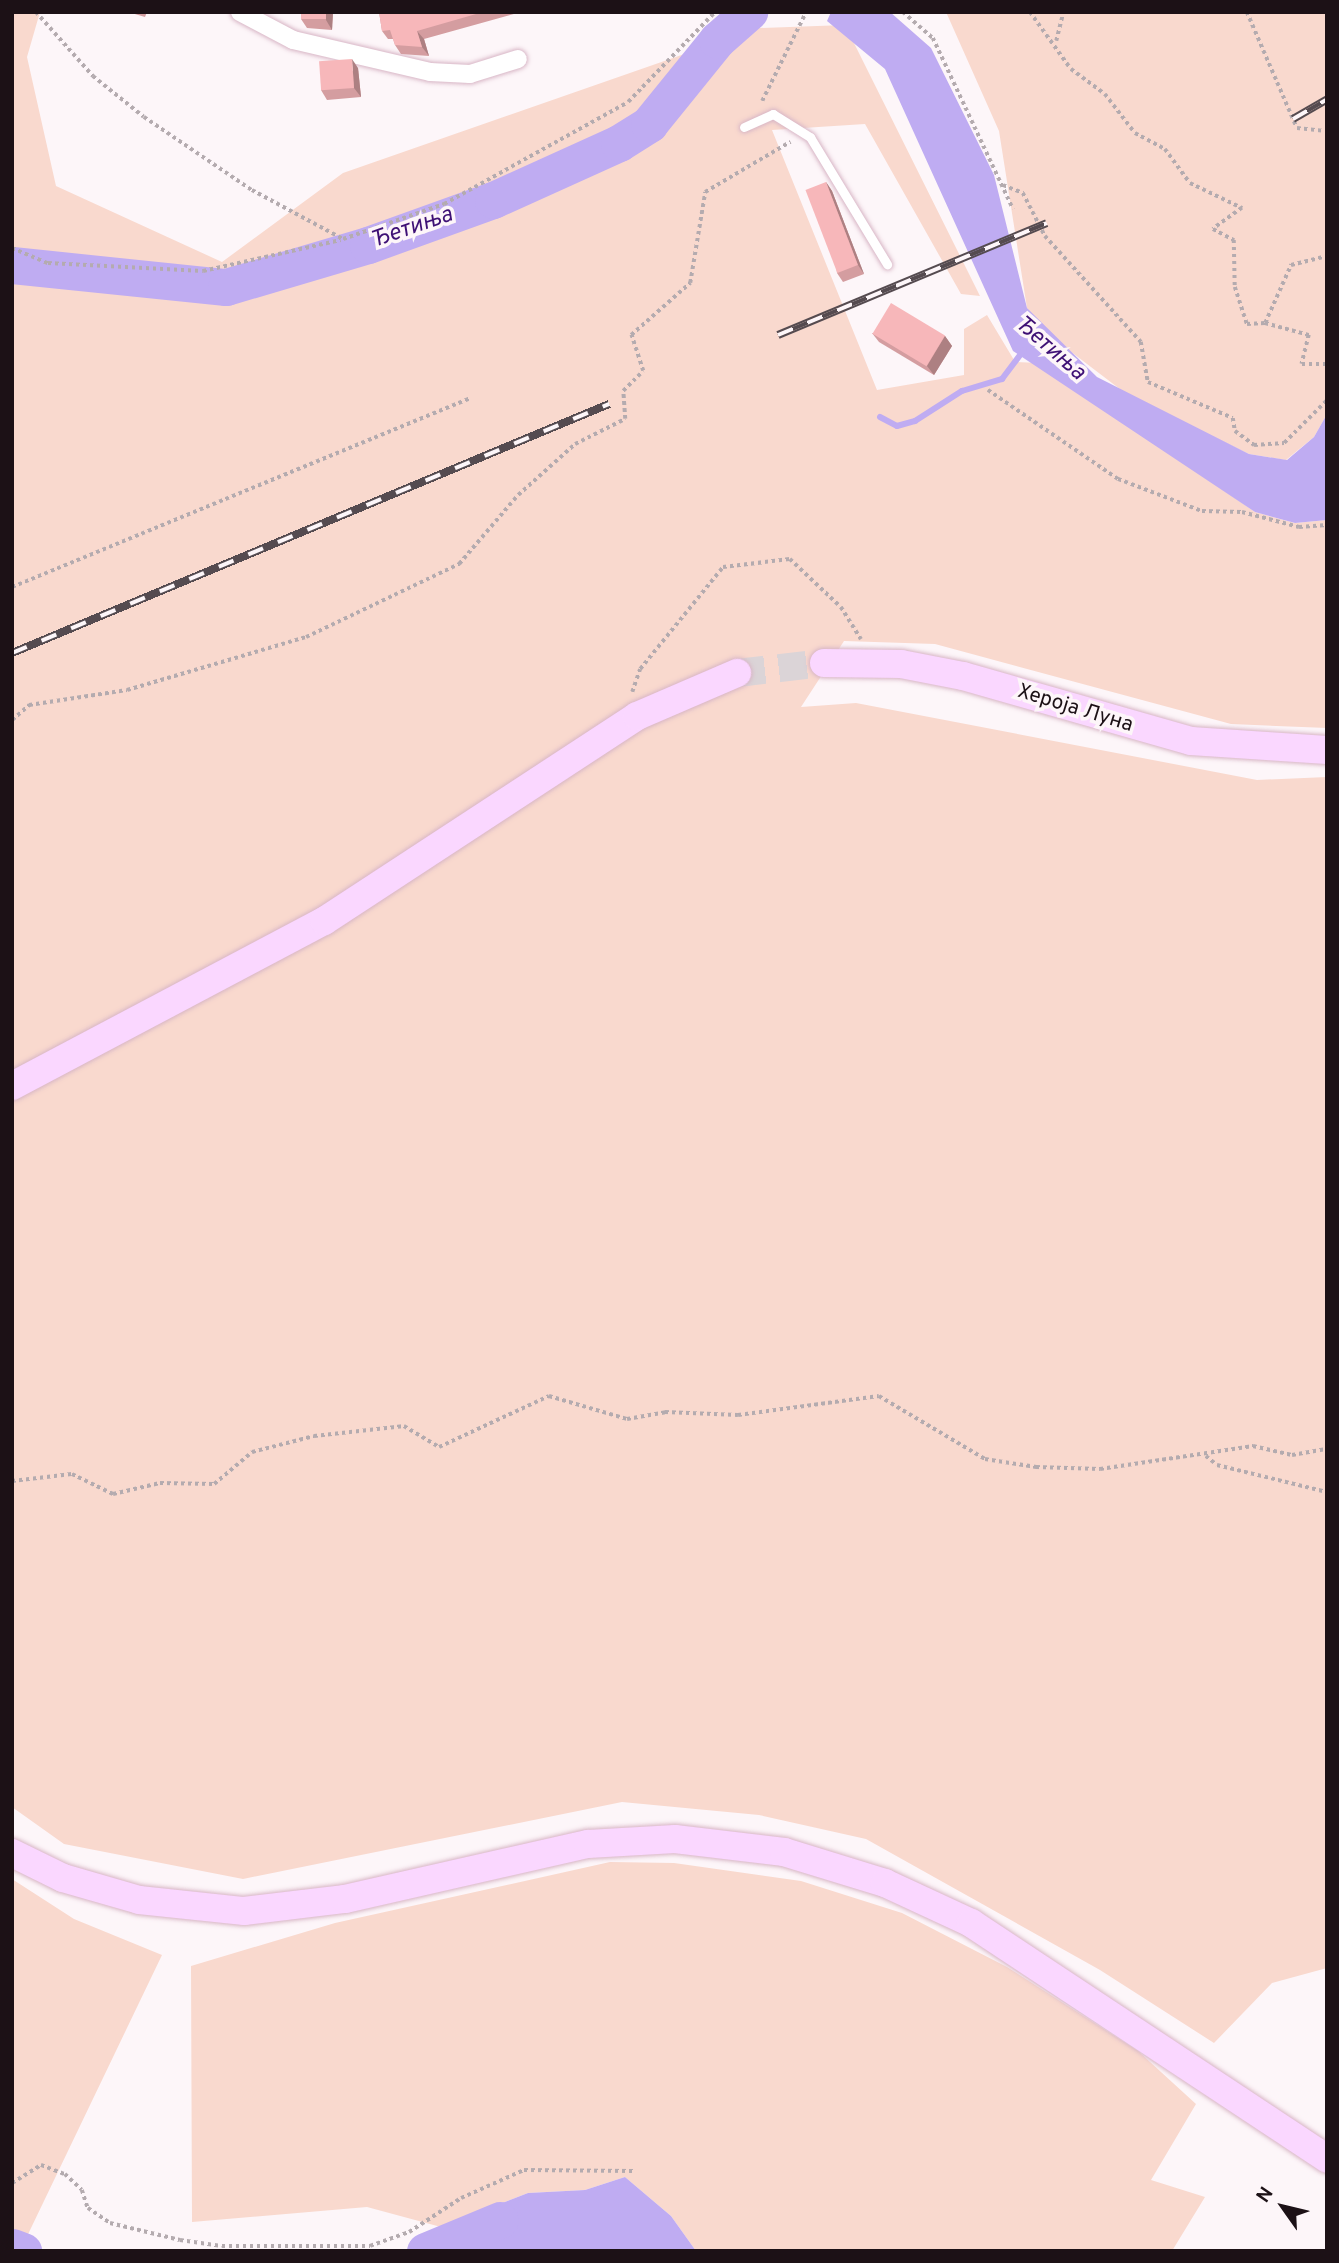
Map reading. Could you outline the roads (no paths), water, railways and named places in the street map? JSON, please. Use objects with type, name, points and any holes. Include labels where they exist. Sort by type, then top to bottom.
[{"type":"main road","name":"Хероја Луна","points":[[824,663],[876,662],[963,676],[1191,741],[1327,750]]},
{"type":"main road","points":[[12,1086],[324,921],[621,725],[737,673]]},
{"type":"main road","points":[[12,1853],[117,1895],[189,1910],[244,1911],[345,1899],[588,1844],[675,1839],[784,1852],[885,1883],[971,1923],[1327,2159]]},
{"type":"street","points":[[240,12],[293,40],[430,72],[470,74],[518,59]]},
{"type":"lane","points":[[744,127],[773,114],[804,133],[887,264]]},
{"type":"water","points":[[831,12],[890,12],[931,48],[994,175],[1027,308],[1097,377],[1249,454],[1287,460],[1314,437],[1327,414],[1327,520],[1295,523],[1255,512],[1013,351],[885,69],[827,21]]},
{"type":"water","points":[[625,2177],[671,2216],[696,2251],[462,2251],[441,2227],[528,2193],[585,2190]]},
{"type":"waterway","name":"Ђетиња","points":[[12,265],[226,287],[368,245],[493,200],[619,143],[649,124],[717,40],[749,12]]},
{"type":"waterway","points":[[880,417],[897,426],[915,421],[962,391],[1002,379],[1024,350]]},
{"type":"waterway","name":"Ђетиња","points":[[425,2251],[500,2220]]},
{"type":"waterway","name":"Ђетиња","points":[[12,2247],[23,2251]]},
{"type":"tunnel","points":[[737,673],[824,663]]},
{"type":"railway","points":[[1293,119],[1327,99]]},
{"type":"railway","points":[[778,335],[1047,223]]},
{"type":"railway","points":[[12,653],[609,404]]}]
